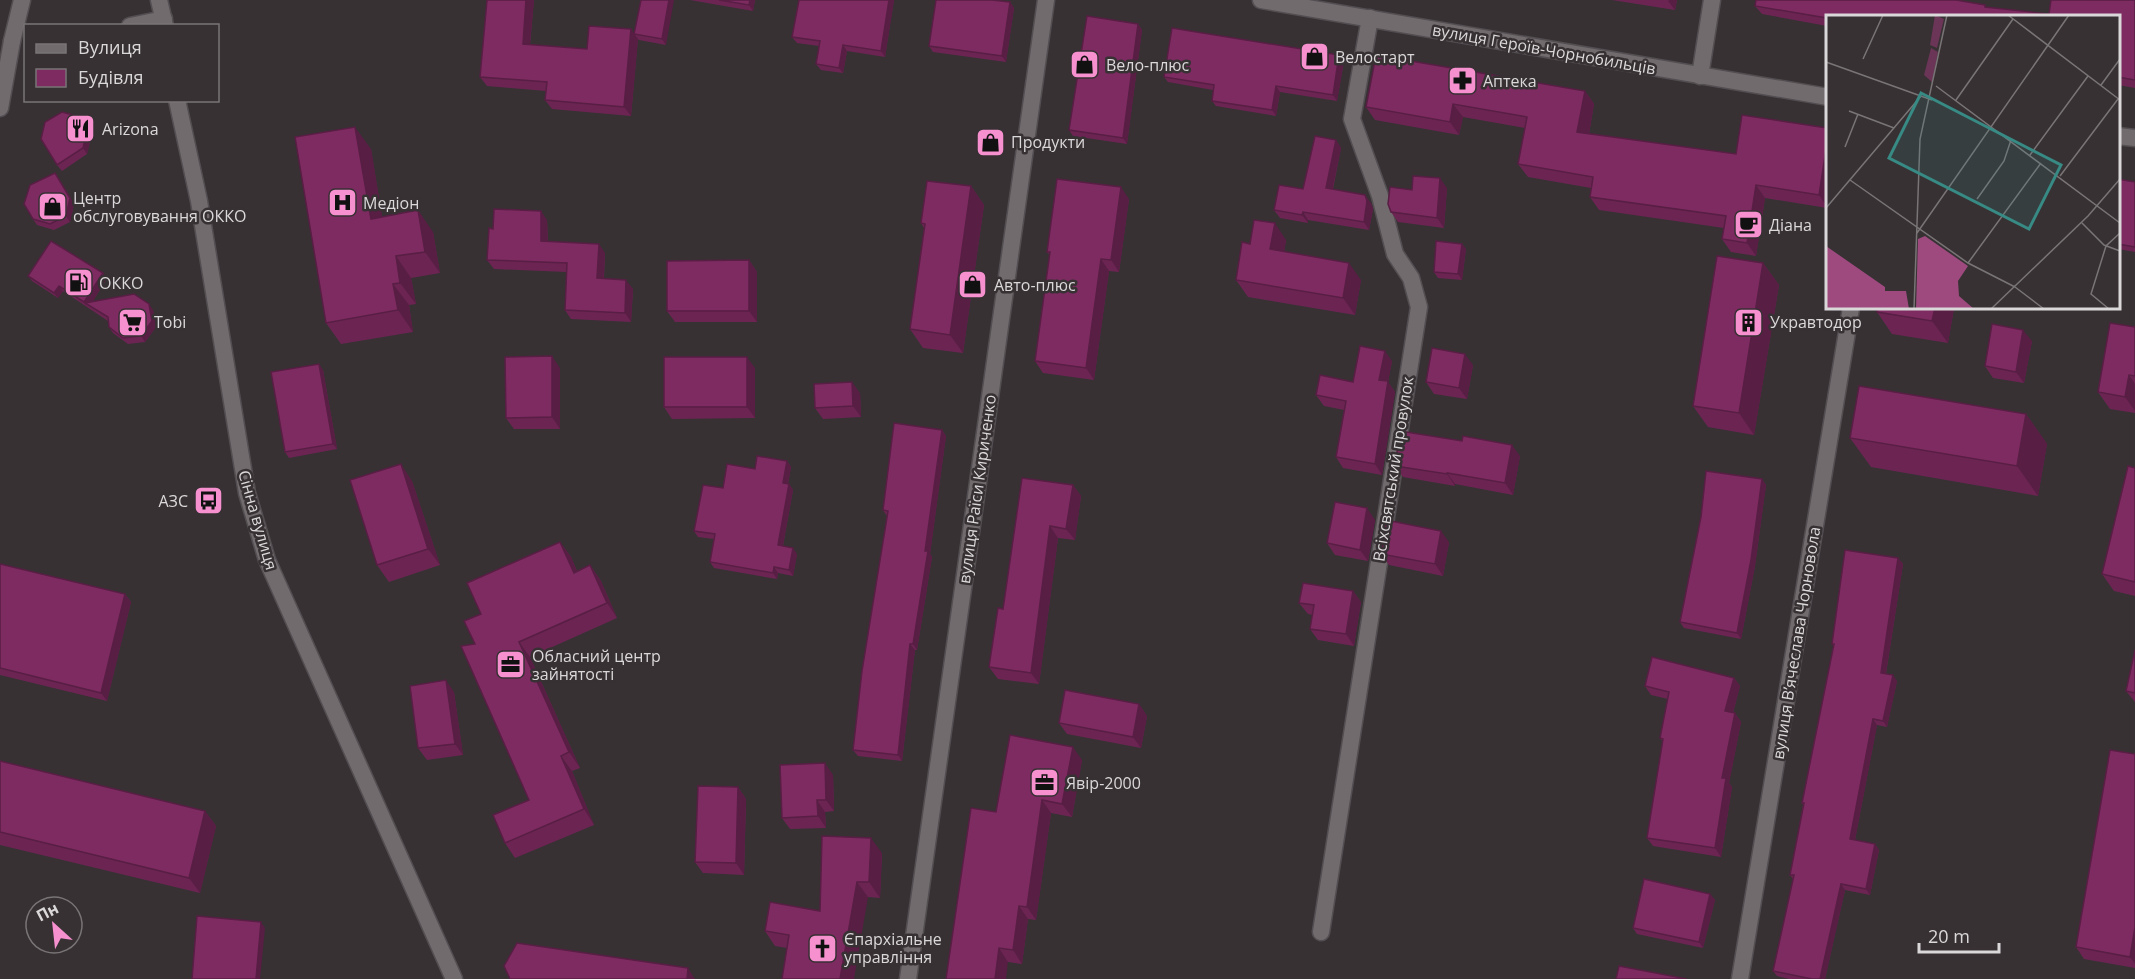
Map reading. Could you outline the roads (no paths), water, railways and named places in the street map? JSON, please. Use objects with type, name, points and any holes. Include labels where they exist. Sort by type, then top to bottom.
[{"type":"street","points":[[0,108],[22,0]]},
{"type":"street","points":[[146,24],[164,22],[159,0]]},
{"type":"street","name":"вулиця Раїси Кириченко","points":[[908,979],[1046,0]]},
{"type":"street","name":"вулиця Героїв-Чорнобильців","points":[[1261,0],[1826,97]]},
{"type":"street","points":[[1700,76],[1712,0]]},
{"type":"street","name":"Всіхсвятський провулок","points":[[1321,932],[1419,307],[1411,278],[1395,254],[1380,196],[1352,119],[1370,18]]},
{"type":"street","name":"Сінна вулиця","points":[[177,102],[199,201],[247,492],[267,560],[454,979]]},
{"type":"street","points":[[2120,136],[2135,138]]},
{"type":"street","name":"вулиця Вʼячеслава Чорновола","points":[[1740,979],[1851,309]]},
{"type":"place","name":"Велостарт","points":[[1314,57]]},
{"type":"place","name":"Вело-плюс","points":[[1085,65]]},
{"type":"place","name":"Аптека","points":[[1462,81]]},
{"type":"place","name":"Arizona","points":[[81,129]]},
{"type":"place","name":"Продукти","points":[[990,142]]},
{"type":"place","name":"Медіон","points":[[342,203]]},
{"type":"place","name":"Центр обслуговування ОККО","points":[[52,207]]},
{"type":"place","name":"Діана","points":[[1748,225]]},
{"type":"place","name":"ОККО","points":[[78,283]]},
{"type":"place","name":"Авто-плюс","points":[[973,285]]},
{"type":"place","name":"Tobi","points":[[133,322]]},
{"type":"place","name":"Укравтодор","points":[[1749,322]]},
{"type":"place","name":"АЗС","points":[[209,501]]},
{"type":"place","name":"Обласний центр зайнятості","points":[[511,665]]},
{"type":"place","name":"Явір-2000","points":[[1045,783]]},
{"type":"place","name":"Єпархіальне управління","points":[[823,948]]}]
